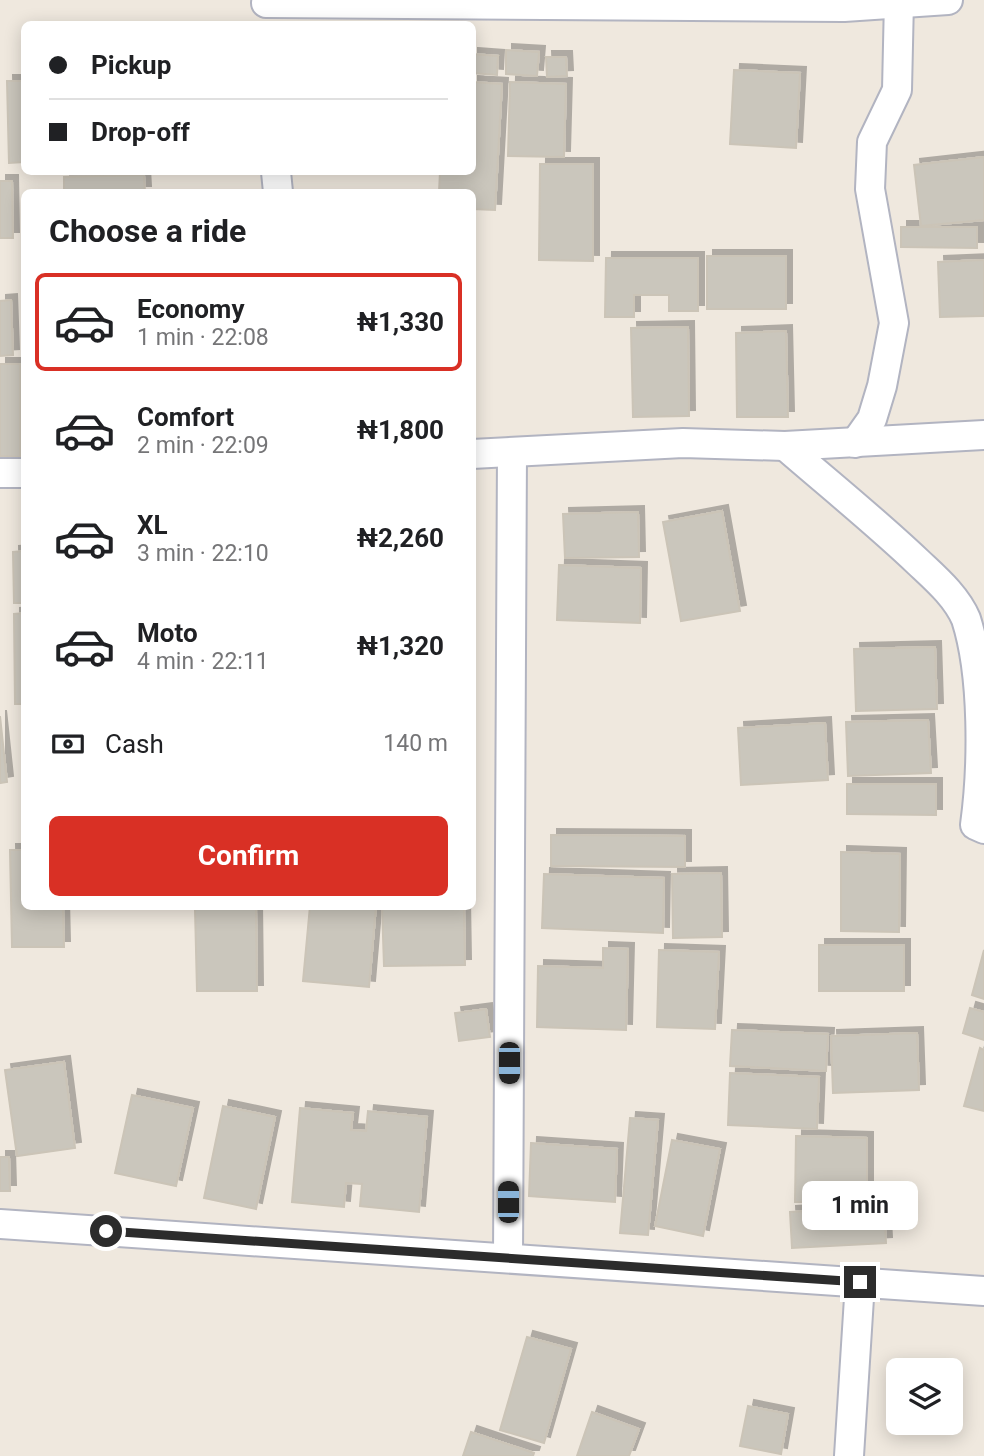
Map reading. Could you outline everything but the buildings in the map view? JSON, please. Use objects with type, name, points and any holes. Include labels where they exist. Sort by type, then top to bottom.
[{"type":"street","points":[[266,9],[844,7],[948,0]]},
{"type":"street","points":[[855,443],[872,419],[882,386],[894,323],[870,189],[872,142],[897,90],[899,2]]},
{"type":"street","points":[[476,454],[683,443],[785,446],[984,435]]},
{"type":"street","points":[[785,446],[889,535],[949,592],[966,617],[977,647],[983,766],[975,825],[984,829]]},
{"type":"street","points":[[508,1258],[512,452]]},
{"type":"street","points":[[0,473],[21,473]]},
{"type":"street","points":[[0,1224],[984,1290]]},
{"type":"street","points":[[849,1456],[860,1282]]},
{"type":"route","points":[[106,1231],[860,1282]]}]
